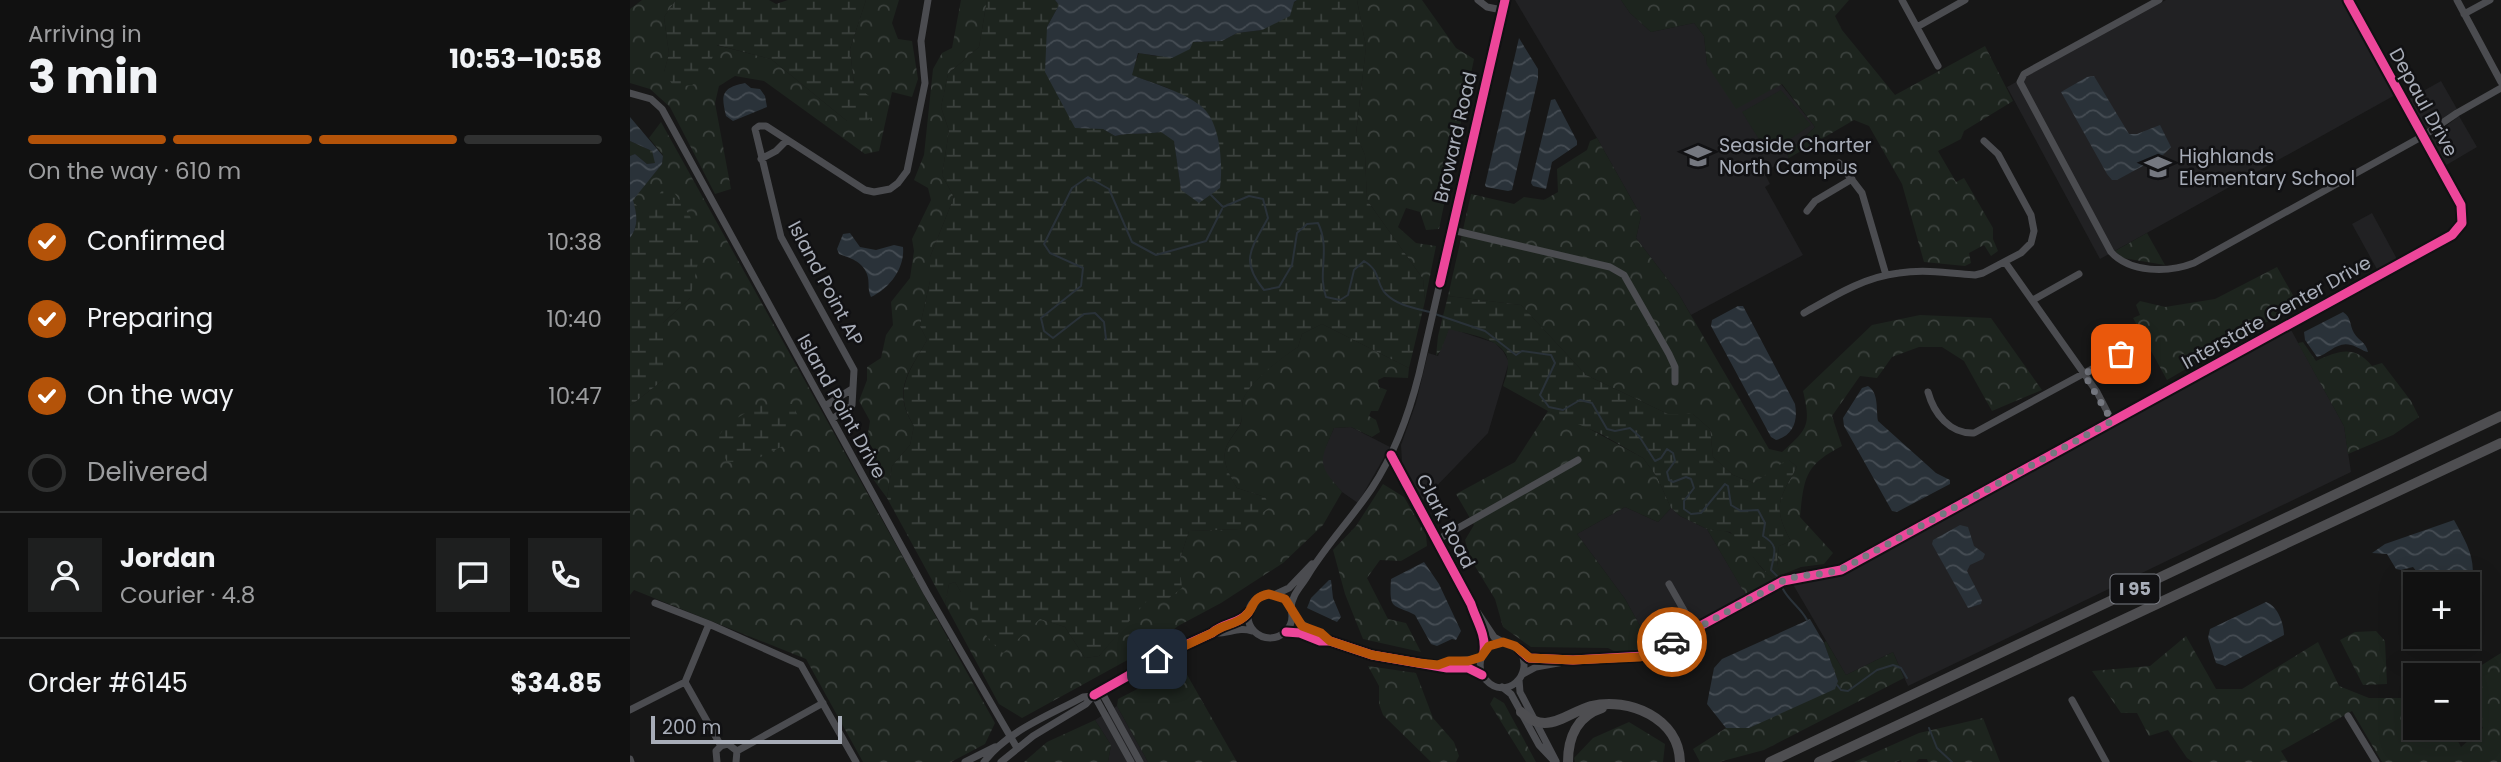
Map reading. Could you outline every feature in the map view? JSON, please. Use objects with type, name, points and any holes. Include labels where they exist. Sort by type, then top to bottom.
[{"type":"highway","name":"I 95","points":[[1770,762],[2501,416]]},
{"type":"highway","name":"I 95","points":[[1819,762],[2501,443]]},
{"type":"highway","points":[[1521,712],[1537,722],[1550,722],[1579,709],[1603,703],[1623,705],[1648,713],[1666,726],[1676,743],[1680,762]]},
{"type":"highway","points":[[1568,762],[1570,739],[1578,724],[1596,710],[1623,705]]},
{"type":"street","name":"Island Point AP","points":[[853,388],[854,370],[781,237],[755,133],[759,126],[766,126],[865,190],[881,192],[898,183],[907,171],[925,83],[921,41],[928,0]]},
{"type":"street","points":[[1478,0],[1487,7],[1502,10]]},
{"type":"street","name":"Broward Road","points":[[1292,611],[1293,596],[1315,562],[1365,498],[1391,455],[1415,391],[1505,0]]},
{"type":"street","points":[[1902,0],[1938,66]]},
{"type":"street","points":[[1917,27],[1965,0]]},
{"type":"street","points":[[2159,0],[2024,74],[2020,86],[2111,252],[2132,265],[2162,269],[2194,263],[2423,136],[2501,88]]},
{"type":"street","name":"Depaul Drive","points":[[2348,0],[2461,205],[2462,223]]},
{"type":"street","points":[[2456,0],[2501,82]]},
{"type":"street","points":[[2464,14],[2490,0]]},
{"type":"street","name":"Island Point Drive","points":[[630,93],[651,99],[662,109],[927,593],[1017,748]]},
{"type":"street","points":[[761,159],[776,151],[787,140]]},
{"type":"street","points":[[1804,313],[1857,285],[1886,275],[1931,271],[1975,275],[2021,253],[2031,243],[2035,231],[2034,222],[1998,154],[1984,141]]},
{"type":"street","points":[[1839,163],[1864,200],[1886,275]]},
{"type":"street","points":[[1807,211],[1815,201],[1852,179]]},
{"type":"street","name":"Interstate Center Drive","points":[[1520,650],[1530,658],[1573,660],[1645,656],[1783,581],[1797,576],[1830,573],[1846,567],[2452,235],[2462,223]]},
{"type":"street","points":[[1452,230],[1610,267],[1625,275],[1669,354],[1675,367],[1675,382]]},
{"type":"street","points":[[2005,262],[2084,374],[2112,421]]},
{"type":"street","points":[[2033,300],[2080,274]]},
{"type":"street","points":[[1928,392],[1936,413],[1959,431],[1974,433],[2121,354],[2128,347]]},
{"type":"street","points":[[825,406],[853,388]]},
{"type":"street","points":[[832,419],[852,405],[853,388]]},
{"type":"street","name":"Clark Road","points":[[1391,455],[1471,604],[1484,636],[1483,654]]},
{"type":"street","points":[[1437,541],[1578,460]]},
{"type":"street","name":"Broward Road","points":[[1275,594],[1289,587],[1315,562]]},
{"type":"street","points":[[1669,584],[1695,630]]},
{"type":"street","points":[[1001,762],[1017,748],[1086,704],[1098,693],[1172,651],[1243,618],[1258,598],[1275,594],[1285,599],[1302,626],[1321,633],[1330,641]]},
{"type":"street","points":[[655,603],[799,664],[805,670],[856,762]]},
{"type":"street","name":"Clark Road","points":[[1471,604],[1494,637],[1503,642]]},
{"type":"street","points":[[1212,633],[1220,634],[1240,628],[1253,631],[1264,638],[1276,638],[1291,626],[1292,611]]},
{"type":"street","points":[[1248,613],[1253,631]]},
{"type":"street","points":[[630,710],[685,682],[709,624]]},
{"type":"street","points":[[1286,632],[1330,641],[1372,655],[1474,670],[1490,684],[1501,687],[1508,687],[1521,677]]},
{"type":"street","points":[[1438,665],[1449,661],[1468,661],[1483,654],[1489,646],[1503,642],[1520,650],[1524,662],[1520,692],[1556,762]]},
{"type":"street","points":[[1482,675],[1483,654]]},
{"type":"street","name":"Interstate Center Drive","points":[[1521,677],[1531,668],[1573,660]]},
{"type":"street","points":[[685,682],[721,746]]},
{"type":"street","points":[[1501,687],[1511,694],[1539,745],[1556,762]]},
{"type":"street","points":[[965,762],[1083,697],[1098,693]]},
{"type":"street","points":[[1098,693],[1132,762]]},
{"type":"street","points":[[1098,693],[1140,762]]},
{"type":"street","points":[[2072,700],[2106,762]]},
{"type":"street","points":[[737,751],[823,703]]},
{"type":"street","points":[[2348,716],[2376,762]]},
{"type":"street","points":[[716,762],[716,751],[721,746],[728,744],[737,751]]},
{"type":"street","points":[[984,762],[1002,744]]},
{"type":"street","points":[[736,762],[737,751]]},
{"type":"shaded area","name":"Seaside Charter North Campus","points":[[1515,0],[1621,0],[1630,13],[1651,32],[1694,23],[1704,36],[1707,65],[1781,84],[1815,127],[1787,154],[1789,158],[1764,172],[1770,184],[1765,187],[1803,255],[1691,315],[1678,293],[1636,238],[1641,216]]},
{"type":"shaded area","name":"Highlands Elementary School","points":[[2166,0],[2345,0],[2397,94],[2100,259],[2007,87]]},
{"type":"shaded area","points":[[2441,81],[2457,109],[2419,134],[2402,103]]},
{"type":"shaded area","points":[[2459,116],[2477,147],[2443,167],[2432,146],[2431,138]]},
{"type":"shaded area","points":[[2372,213],[2398,261],[2378,271],[2352,224]]},
{"type":"shaded area","points":[[1449,328],[1495,343],[1509,362],[1488,433],[1423,500],[1402,462],[1401,445],[1416,403],[1428,353],[1438,356]]},
{"type":"shaded area","points":[[2290,328],[2344,426],[2351,472],[1908,686],[1893,652],[1846,675],[1791,581],[1830,577],[1851,569]]},
{"type":"shaded area","points":[[1351,427],[1390,447],[1358,503],[1342,492],[1325,473],[1321,457],[1334,428]]},
{"type":"shaded area","points":[[1625,507],[1658,522],[1671,508],[1680,516],[1707,529],[1747,597],[1653,649],[1625,599],[1577,534]]},
{"type":"shaded area","points":[[1117,706],[1148,762],[1108,762],[1111,745],[1095,720]]},
{"type":"green space","points":[[642,0],[676,0],[664,17],[669,54],[664,72],[716,45],[771,59],[847,121],[854,85],[850,49],[866,0],[899,0],[892,23],[898,39],[912,41],[918,79],[912,97],[892,92],[879,151],[865,154],[764,81],[735,76],[719,86],[715,103],[731,189],[715,194],[670,107],[650,89],[630,83],[630,9]]},
{"type":"green space","points":[[676,0],[769,0],[776,4],[788,0],[866,0],[850,49],[854,85],[876,101],[873,116],[862,126],[847,121],[771,59],[717,45],[705,78],[692,85],[674,87],[664,72],[669,54],[664,17]]},
{"type":"green space","points":[[961,0],[987,0],[979,47],[948,74],[941,107],[949,131],[942,175],[954,197],[930,257],[930,281],[920,326],[927,340],[909,372],[903,392],[907,414],[914,426],[910,445],[892,466],[887,498],[873,479],[875,452],[867,440],[870,421],[859,401],[867,380],[867,367],[881,358],[886,335],[893,325],[891,302],[910,278],[914,251],[912,239],[931,200],[928,188],[914,180],[924,155],[933,69],[942,53],[952,48]]},
{"type":"green space","points":[[987,0],[1055,0],[1059,5],[1047,27],[1103,129],[1115,136],[1161,132],[1174,140],[1181,190],[1202,107],[1168,88],[1131,75],[1139,53],[1155,56],[1193,42],[1222,41],[1237,33],[1262,30],[1297,0],[1357,0],[1366,47],[1356,134],[1365,155],[1367,200],[1423,279],[1425,301],[1409,368],[1322,324],[1302,334],[1298,347],[1252,386],[1243,400],[1241,422],[1226,448],[1225,461],[1237,488],[1265,497],[1270,507],[1240,529],[1189,531],[1179,562],[1182,588],[1164,602],[1152,595],[1099,656],[1085,658],[1065,627],[1040,619],[1003,653],[989,640],[955,582],[949,584],[945,604],[887,498],[892,466],[910,445],[914,426],[904,403],[904,392],[909,372],[927,340],[920,326],[930,281],[930,257],[954,197],[942,175],[949,131],[941,107],[948,74],[979,47]]},
{"type":"green space","points":[[1357,0],[1422,0],[1456,48],[1474,59],[1439,229],[1426,230],[1420,212],[1406,208],[1398,227],[1416,243],[1436,246],[1425,301],[1423,279],[1367,200],[1365,155],[1356,134],[1366,47]]},
{"type":"green space","points":[[1621,0],[1849,0],[1835,16],[1842,30],[1895,95],[1985,46],[2013,101],[1964,131],[1961,139],[1938,151],[1956,182],[1964,178],[1993,228],[1993,239],[1998,251],[1991,256],[1984,245],[1969,253],[1971,263],[1965,266],[1924,262],[1902,184],[1869,126],[1854,120],[1789,158],[1787,154],[1815,127],[1782,84],[1736,109],[1707,65],[1704,36],[1694,23],[1651,32],[1630,13]]},
{"type":"green space","points":[[1781,90],[1811,125],[1768,154],[1742,112]]},
{"type":"green space","points":[[661,122],[995,723],[985,744],[951,762],[863,762],[806,659],[634,590],[630,595],[630,406],[663,380],[663,323],[690,298],[667,183],[646,217],[632,200],[662,164],[663,155],[649,138]]},
{"type":"green space","points":[[1597,138],[1641,216],[1636,238],[1678,293],[1769,449],[1782,452],[1802,432],[1807,419],[1803,391],[1872,325],[1920,315],[1991,318],[2042,390],[1992,411],[1964,361],[1942,347],[1919,347],[1892,357],[1877,378],[1860,376],[1832,416],[1842,446],[1820,459],[1814,466],[1803,492],[1800,517],[1833,553],[1824,564],[1801,567],[1781,575],[1777,566],[1779,546],[1791,541],[1781,520],[1780,503],[1797,467],[1789,460],[1754,483],[1733,475],[1713,457],[1710,429],[1693,414],[1668,414],[1586,375],[1521,305],[1448,296],[1471,194],[1514,204],[1524,197],[1544,200],[1558,192],[1557,169],[1587,150],[1590,141]]},
{"type":"green space","points":[[630,141],[652,151],[656,163],[647,164],[635,154],[630,156]]},
{"type":"green space","points":[[667,182],[690,216],[701,250],[690,298],[663,323],[663,380],[630,406],[630,238],[636,220],[632,200],[646,216]]},
{"type":"green space","points":[[2147,233],[2165,265],[2123,258],[2115,251]]},
{"type":"green space","points":[[2277,267],[2298,304],[2167,380],[2133,318],[2140,315],[2136,305],[2140,301],[2165,307],[2215,299]]},
{"type":"green space","points":[[1448,296],[1521,305],[1586,375],[1668,414],[1693,414],[1710,429],[1713,457],[1733,475],[1754,483],[1788,459],[1797,467],[1780,503],[1781,520],[1791,541],[1779,546],[1777,565],[1781,575],[1774,579],[1768,575],[1730,532],[1707,529],[1680,516],[1671,508],[1657,477],[1643,458],[1601,434],[1548,411],[1503,386],[1508,367],[1506,356],[1495,343],[1449,329],[1436,356]]},
{"type":"green space","points":[[1322,324],[1409,368],[1408,378],[1384,377],[1378,380],[1379,387],[1387,390],[1378,411],[1371,411],[1369,416],[1376,420],[1380,432],[1372,437],[1351,427],[1334,428],[1323,462],[1328,475],[1342,492],[1323,525],[1283,563],[1221,603],[1178,626],[1153,646],[1022,718],[999,704],[945,604],[949,584],[955,582],[961,592],[1065,627],[1085,658],[1099,656],[1179,562],[1189,531],[1240,529],[1265,497],[1237,488],[1226,466],[1226,448],[1241,423],[1243,400],[1251,386],[1298,347],[1302,334]]},
{"type":"green space","points":[[2303,342],[2316,361],[2339,352],[2352,352],[2372,366],[2382,363],[2411,401],[2419,417],[2393,435],[2348,454],[2344,426],[2298,343]]},
{"type":"green space","points":[[792,404],[799,418],[783,446],[750,462],[727,462],[716,440],[727,424],[759,405]]},
{"type":"green space","points":[[1548,411],[1575,421],[1643,458],[1657,477],[1671,508],[1658,522],[1625,507],[1577,534],[1625,599],[1653,649],[1618,653],[1608,648],[1531,647],[1503,627],[1495,599],[1470,558],[1465,540],[1474,525],[1456,494],[1515,462]]},
{"type":"green space","points":[[1383,484],[1404,497],[1426,535],[1427,546],[1401,561],[1380,560],[1367,578],[1388,619],[1406,623],[1421,652],[1363,639],[1345,594],[1333,550],[1356,526]]},
{"type":"green space","points":[[1707,529],[1725,531],[1737,537],[1762,569],[1774,579],[1745,594]]},
{"type":"green space","points":[[2376,631],[2385,641],[2387,684],[2363,685],[2340,640],[2355,632]]},
{"type":"green space","points":[[2186,636],[2216,689],[2242,689],[2318,642],[2339,686],[2369,698],[2403,698],[2403,740],[2457,740],[2461,747],[2469,740],[2480,740],[2480,731],[2483,728],[2480,723],[2480,666],[2501,653],[2501,762],[2382,762],[2352,711],[2281,751],[2288,762],[2193,762],[2187,758],[2168,730],[2149,736],[2137,713],[2121,713],[2092,671],[2150,666]]},
{"type":"green space","points":[[1826,641],[1846,675],[1893,652],[1904,678],[1764,750],[1719,762],[1700,762],[1693,749],[1726,728],[1749,728],[1838,681],[1824,643]]},
{"type":"green space","points":[[1182,666],[1237,762],[1148,762],[1117,706],[1118,699]]},
{"type":"green space","points":[[1368,666],[1416,673],[1433,718],[1454,742],[1459,756],[1456,762],[1431,762],[1383,715],[1379,704],[1379,686]]},
{"type":"green space","points":[[1494,697],[1504,703],[1536,762],[1526,762],[1490,704]]},
{"type":"green space","points":[[1983,718],[2000,762],[1928,762],[1927,759],[1919,759],[1916,762],[1854,762],[1919,733]]},
{"type":"green space","points":[[1095,720],[1111,745],[1108,762],[1024,762],[1047,742]]},
{"type":"green space","points":[[1629,722],[1665,744],[1663,762],[1575,762],[1574,758],[1593,738]]},
{"type":"water","points":[[1055,0],[1297,0],[1290,16],[1262,30],[1237,33],[1222,41],[1193,42],[1190,49],[1172,58],[1138,53],[1132,75],[1185,96],[1208,113],[1219,144],[1220,188],[1199,203],[1181,190],[1174,141],[1161,132],[1115,136],[1103,129],[1075,128],[1045,72],[1047,27],[1059,5]]},
{"type":"water","points":[[1519,38],[1538,69],[1538,79],[1512,190],[1508,191],[1485,185]]},
{"type":"water","points":[[2094,76],[2129,134],[2137,134],[2160,125],[2171,147],[2163,155],[2117,180],[2112,180],[2107,174],[2061,92],[2087,77]]},
{"type":"water","points":[[745,83],[751,88],[760,89],[765,96],[767,107],[733,121],[726,116],[723,98],[731,87]]},
{"type":"water","points":[[1555,99],[1577,145],[1552,162],[1546,189],[1531,183],[1551,100]]},
{"type":"water","points":[[630,117],[663,156],[662,164],[633,200],[636,220],[630,238],[630,156],[635,154],[647,164],[655,163],[652,151],[630,141]]},
{"type":"water","points":[[850,233],[860,247],[876,250],[894,245],[903,247],[899,270],[890,283],[871,297],[865,270],[855,261],[839,254],[837,249],[843,234]]},
{"type":"water","points":[[1743,306],[1795,404],[1796,416],[1791,431],[1776,440],[1771,437],[1711,326],[1712,320]]},
{"type":"water","points":[[2343,312],[2368,352],[2346,344],[2317,357],[2305,340],[2304,332]]},
{"type":"water","points":[[1868,386],[1875,397],[1878,421],[1936,473],[1950,480],[1950,484],[1897,512],[1892,511],[1844,426],[1843,418],[1862,388]]},
{"type":"water","points":[[2454,520],[2469,549],[2473,572],[2417,572],[2413,567],[2396,569],[2387,554],[2372,553],[2385,544]]},
{"type":"water","points":[[1960,525],[1968,527],[1974,546],[1985,554],[1983,559],[1970,565],[1967,571],[1982,600],[1981,604],[1968,608],[1932,544],[1933,540]]},
{"type":"water","points":[[1424,562],[1439,584],[1461,631],[1456,640],[1452,639],[1437,646],[1431,644],[1415,615],[1394,605],[1391,597],[1391,579]]},
{"type":"water","points":[[1329,580],[1341,617],[1337,622],[1307,608],[1311,598]]},
{"type":"water","points":[[2266,602],[2274,607],[2280,616],[2284,635],[2225,666],[2216,663],[2208,638],[2210,629]]},
{"type":"water","points":[[1810,619],[1824,643],[1838,681],[1835,689],[1749,728],[1726,728],[1707,704],[1714,668],[1722,659]]},
{"type":"waterway","points":[[1106,339],[1104,322],[1095,313],[1084,314],[1053,338],[1044,331],[1041,318],[1081,286],[1083,268],[1050,253],[1044,244],[1072,188],[1088,177],[1109,189],[1132,242],[1156,255],[1206,241],[1222,209]]},
{"type":"waterway","points":[[1211,195],[1223,207],[1249,196],[1263,199],[1268,218],[1253,246],[1250,262],[1256,280],[1264,290],[1279,287],[1292,265],[1297,233],[1307,224],[1318,223],[1323,242],[1326,297],[1340,300],[1348,295],[1354,270],[1364,261],[1376,273],[1383,290],[1391,298],[1407,306],[1430,312]]},
{"type":"waterway","points":[[1435,314],[1485,331],[1516,355],[1522,351],[1551,355],[1555,363],[1540,395],[1549,407],[1563,410],[1580,400],[1592,403],[1607,429],[1615,431],[1630,428],[1639,436],[1655,461],[1661,458],[1667,449],[1673,453],[1675,461],[1667,472],[1669,480],[1673,482],[1686,477],[1691,479],[1694,488],[1684,501],[1684,509],[1691,514],[1701,513],[1725,484],[1728,486],[1731,505],[1741,511],[1758,510],[1765,523],[1763,536],[1774,547],[1771,570],[1777,576]]},
{"type":"waterway","points":[[1783,589],[1807,620]]},
{"type":"waterway","points":[[1837,685],[1841,690],[1848,691],[1877,670],[1893,665],[1901,668],[1907,678]]},
{"type":"waterway","points":[[1929,728],[1937,748],[1952,762]]},
{"type":"cycle path","points":[[1440,283],[1505,0]]},
{"type":"cycle path","points":[[1520,650],[1529,658],[1573,660],[1645,656],[1783,581],[1841,570],[2452,235],[2462,223],[2461,205],[2348,0]]},
{"type":"cycle path","points":[[1391,455],[1471,604],[1482,633],[1484,651]]},
{"type":"cycle path","points":[[1094,695],[1172,651],[1248,613]]},
{"type":"cycle path","points":[[1286,632],[1330,641],[1372,655],[1447,668],[1468,668],[1482,675]]},
{"type":"way so far","points":[[1672,642],[1783,581],[1797,576],[1835,572],[1846,567],[2112,421],[2084,374],[2121,354]]},
{"type":"place","name":"Seaside Charter North Campus","points":[[1698,156]]},
{"type":"place","name":"Highlands Elementary School","points":[[2158,167]]},
{"type":"route","points":[[1157,659],[1212,633],[1217,628],[1238,621],[1248,613],[1253,602],[1269,594],[1285,599],[1302,626],[1321,633],[1330,641],[1372,655],[1419,663],[1438,665],[1449,661],[1468,661],[1481,657],[1489,646],[1503,642],[1515,646],[1530,658],[1573,660],[1640,657],[1672,642]]}]
